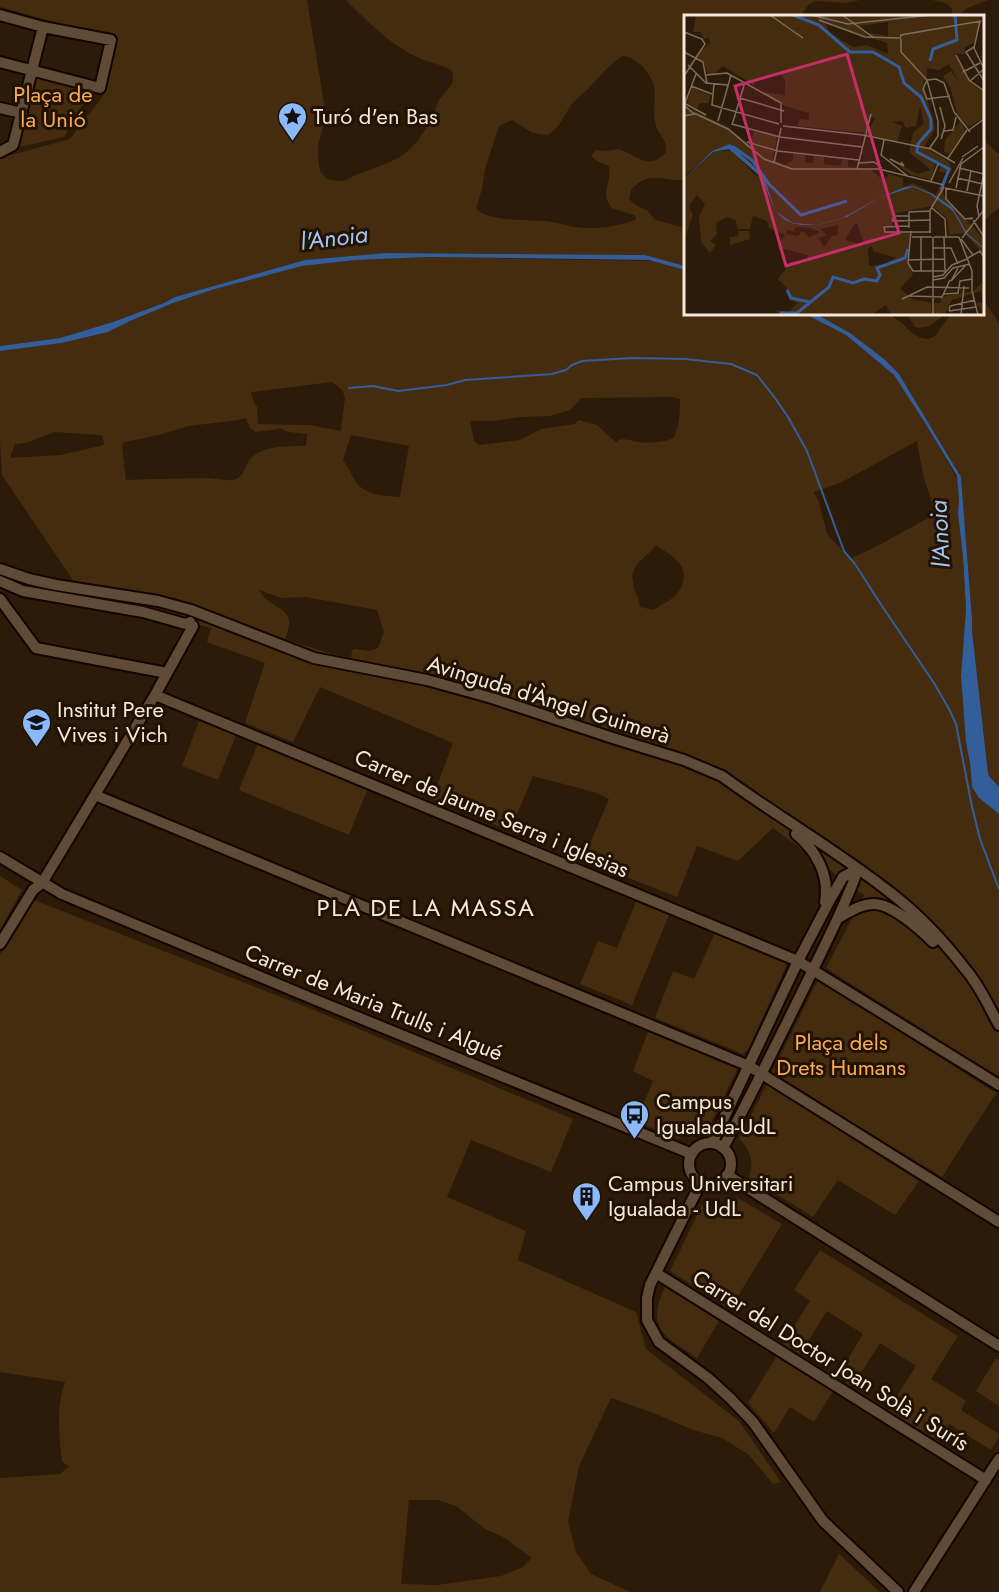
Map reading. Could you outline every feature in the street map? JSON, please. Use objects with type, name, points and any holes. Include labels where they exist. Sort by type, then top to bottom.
[{"type":"street","points":[[0,15],[44,27],[111,40],[100,88],[0,62]]},
{"type":"street","points":[[0,152],[13,145],[44,27]]},
{"type":"street","points":[[0,108],[22,113]]},
{"type":"street","name":"Avinguda d'Àngel Guimerà","points":[[0,569],[28,579],[56,585],[158,601],[191,619]]},
{"type":"street","name":"Avinguda d'Àngel Guimerà","points":[[0,581],[23,591],[143,612],[187,624],[191,619],[207,615],[314,658],[449,686],[492,698],[684,760],[722,776],[894,895],[928,927],[967,970],[999,1025]]},
{"type":"street","points":[[0,599],[36,648],[167,673]]},
{"type":"street","points":[[191,619],[196,628],[201,627],[207,615]]},
{"type":"street","points":[[0,944],[33,890],[42,883],[155,695],[191,619]]},
{"type":"street","name":"Carrer de Jaume Serra i Iglesias","points":[[155,695],[798,961],[999,1085]]},
{"type":"street","points":[[684,760],[768,814],[806,842],[818,860],[824,875],[827,892],[824,911]]},
{"type":"street","points":[[95,795],[749,1066],[999,1222]]},
{"type":"street","name":"Carrer de Maria Trulls i Algué","points":[[0,856],[42,883],[73,898],[692,1154]]},
{"type":"street","points":[[712,1143],[824,911],[843,877],[858,869]]},
{"type":"street","points":[[723,1148],[813,970],[858,869]]},
{"type":"street","points":[[838,918],[858,907],[874,904],[892,909],[927,936],[945,955],[967,970]]},
{"type":"street","points":[[712,1143],[727,1152],[730,1170],[722,1180],[715,1184],[708,1184],[694,1177],[689,1161],[700,1145],[712,1143]]},
{"type":"street","points":[[727,1175],[999,1346]]},
{"type":"street","points":[[701,1182],[650,1286],[647,1298],[647,1320],[659,1342],[708,1378],[753,1422],[823,1521],[898,1592]]},
{"type":"street","name":"Carrer del Doctor Joan Solà i Surís","points":[[656,1273],[986,1480]]},
{"type":"street","points":[[914,1592],[999,1459]]},
{"type":"green space","points":[[0,0],[307,0],[326,115],[318,145],[318,160],[320,171],[327,179],[339,181],[390,162],[406,153],[424,132],[439,101],[453,81],[452,71],[421,59],[399,47],[346,0],[860,0],[846,3],[815,1],[808,5],[802,15],[684,15],[684,180],[650,178],[644,180],[631,190],[629,199],[648,211],[655,220],[684,228],[684,266],[645,255],[386,253],[305,260],[175,297],[113,322],[60,338],[0,346],[0,158],[70,139],[103,96],[115,46],[105,33],[65,25],[0,7]],"holes":[[[623,56],[643,67],[653,82],[656,126],[665,141],[666,152],[654,161],[637,158],[619,149],[596,150],[591,156],[609,166],[606,193],[608,203],[612,208],[634,215],[635,220],[605,227],[582,228],[546,221],[501,218],[478,211],[476,208],[485,169],[499,126],[512,120],[533,133],[548,135],[559,125],[575,100],[613,63]]]},
{"type":"green space","points":[[932,0],[988,0],[958,15],[953,15],[951,8],[944,3]]},
{"type":"green space","name":"Plaça de la Unió","points":[[35,78],[92,91],[64,137],[15,148]]},
{"type":"green space","points":[[984,141],[999,154],[999,208],[984,220]]},
{"type":"green space","points":[[427,257],[656,261],[684,270],[684,315],[807,315],[846,335],[895,376],[958,480],[958,514],[966,609],[961,676],[966,743],[972,787],[979,798],[999,814],[999,1078],[826,968],[864,895],[773,828],[738,861],[697,846],[677,897],[583,860],[609,799],[597,793],[533,776],[510,831],[432,799],[453,743],[320,687],[293,742],[245,723],[265,663],[207,642],[211,628],[83,595],[2,475],[0,351],[62,343],[108,332],[173,303],[215,289],[302,266],[356,260]],"holes":[[[332,382],[342,390],[345,397],[341,431],[309,425],[258,424],[257,407],[251,392]],[[674,397],[680,399],[679,421],[674,438],[656,442],[623,439],[618,440],[617,443],[597,425],[579,420],[575,424],[541,429],[520,440],[479,445],[474,441],[470,421],[550,416],[570,410],[581,398]],[[246,418],[250,428],[256,432],[280,428],[288,432],[307,434],[306,446],[264,450],[249,460],[240,477],[232,480],[205,478],[126,480],[122,447],[124,442],[189,426]],[[55,432],[100,435],[103,437],[104,445],[61,455],[10,458],[15,444],[26,443]],[[351,435],[409,446],[400,497],[375,494],[359,486],[343,460]],[[917,441],[923,475],[934,509],[930,517],[881,544],[852,558],[848,557],[827,534],[819,502],[814,492],[840,483]],[[656,546],[678,561],[684,578],[678,593],[654,610],[640,607],[632,576],[636,566]],[[259,590],[281,598],[306,597],[377,610],[384,632],[378,648],[370,651],[354,649],[351,658],[331,654],[285,639],[289,620],[282,610],[264,597]]]},
{"type":"green space","points":[[984,300],[999,323],[999,787],[988,773],[972,631],[961,477],[899,374],[850,333],[818,315],[890,315],[921,338],[929,339],[935,336],[950,315],[984,315]]},
{"type":"green space","points":[[908,315],[945,315],[932,324],[920,328],[915,327]]},
{"type":"green space","points":[[199,721],[236,735],[218,780],[182,766]]},
{"type":"green space","points":[[258,743],[368,788],[349,835],[239,790]]},
{"type":"green space","points":[[0,876],[22,890],[0,930]]},
{"type":"green space","points":[[34,900],[309,1008],[573,1119],[551,1172],[471,1140],[447,1197],[526,1231],[518,1260],[636,1312],[646,1349],[739,1421],[781,1482],[773,1484],[749,1455],[722,1438],[693,1430],[611,1398],[579,1466],[568,1521],[576,1552],[591,1574],[632,1592],[0,1592],[0,1478],[60,1474],[69,1466],[62,1462],[59,1432],[60,1401],[65,1382],[0,1372],[0,955]],"holes":[[[409,1500],[437,1500],[456,1506],[485,1529],[503,1537],[532,1558],[523,1567],[501,1576],[437,1585],[401,1584]]]},
{"type":"green space","points":[[636,902],[669,915],[632,1005],[580,984],[598,941],[617,948]]},
{"type":"green space","points":[[715,933],[786,963],[748,1050],[743,1054],[655,1018],[673,971],[694,979]]},
{"type":"green space","name":"Plaça dels Drets Humans","points":[[818,980],[996,1093],[942,1177],[772,1072]]},
{"type":"green space","points":[[648,1032],[738,1068],[711,1123],[693,1128],[679,1139],[636,1121],[653,1081],[633,1071]]},
{"type":"green space","points":[[767,1084],[919,1181],[895,1215],[838,1180],[813,1217],[749,1177],[750,1156],[739,1139]]},
{"type":"green space","points":[[736,1197],[782,1224],[730,1309],[670,1271],[702,1205],[720,1206]]},
{"type":"green space","points":[[820,1250],[958,1336],[931,1379],[966,1401],[961,1410],[999,1434],[991,1450],[949,1424],[939,1441],[888,1410],[916,1366],[880,1343],[852,1387],[837,1377],[863,1334],[827,1311],[800,1354],[783,1344],[810,1301],[794,1290]]},
{"type":"green space","points":[[665,1287],[719,1321],[697,1358],[668,1337],[658,1322],[659,1301]]},
{"type":"green space","points":[[776,1357],[833,1391],[814,1422],[790,1407],[774,1433],[748,1403]]},
{"type":"green space","points":[[996,1358],[999,1360],[999,1406],[976,1391]]},
{"type":"green space","points":[[839,1554],[880,1592],[820,1592]]},
{"type":"water","points":[[386,253],[645,255],[684,266],[684,270],[649,260],[427,257],[356,260],[302,266],[215,289],[173,303],[108,332],[62,343],[0,351],[0,346],[60,338],[113,322],[175,297],[305,260]]},
{"type":"water","points":[[807,315],[818,315],[850,333],[884,359],[899,374],[961,477],[972,631],[988,773],[999,787],[999,814],[979,798],[972,787],[966,743],[961,676],[966,609],[957,476],[894,375],[846,335]]},
{"type":"waterway","points":[[349,388],[373,386],[398,391],[447,385],[465,380],[552,374],[566,370],[582,361],[632,358],[685,359],[731,364],[757,375],[788,417],[807,451],[844,551],[855,564],[949,709],[956,724],[980,839],[999,889]]},
{"type":"place","name":"Turó d'en Bas","points":[[292,142]]},
{"type":"place","name":"Institut Pere Vives i Vich","points":[[36,748]]},
{"type":"place","name":"Campus Igualada-UdL","points":[[635,1140]]},
{"type":"place","name":"Campus Universitari Igualada - UdL","points":[[587,1222]]},
{"type":"district","name":"PLA DE LA MASSA","points":[[426,908]]},
{"type":"water label","name":"l'Anoia","points":[[334,238]]},
{"type":"water label","name":"l'Anoia","points":[[940,534]]}]
